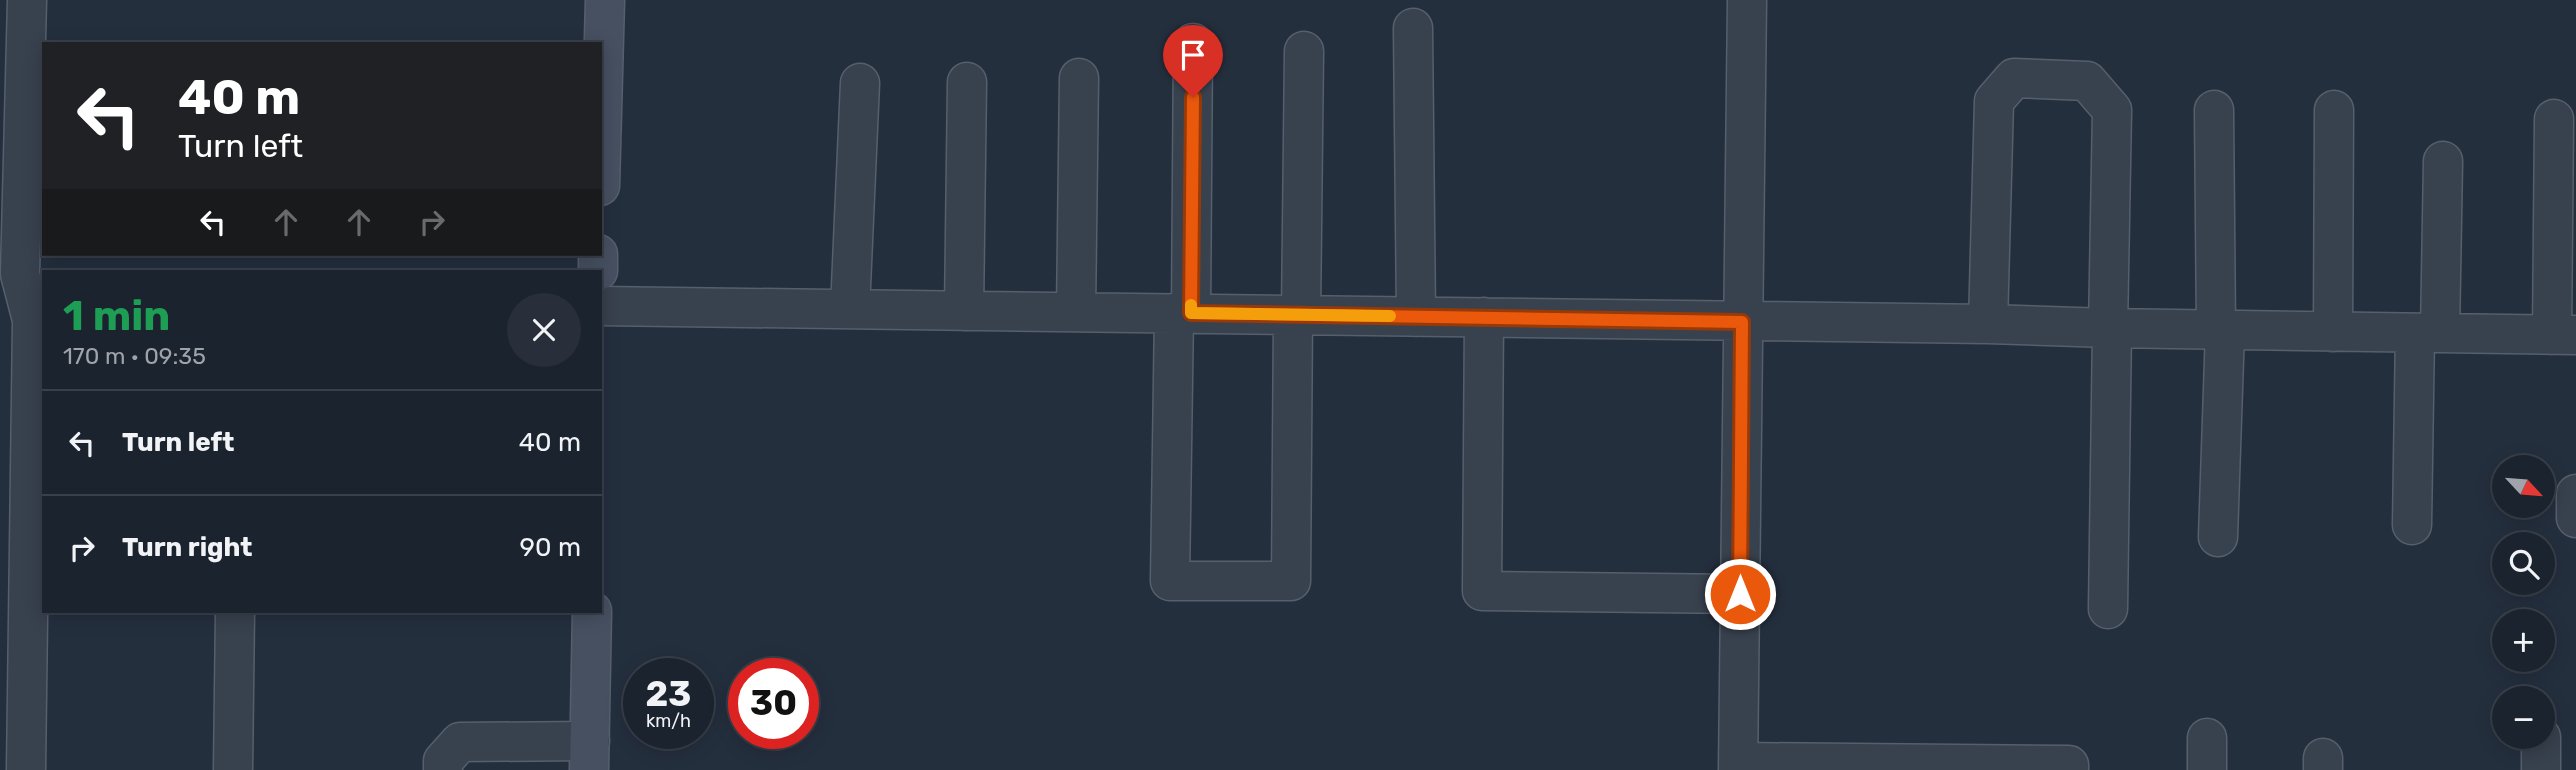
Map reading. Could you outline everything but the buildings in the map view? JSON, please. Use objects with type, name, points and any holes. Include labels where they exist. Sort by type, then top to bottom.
[{"type":"street","points":[[26,770],[32,320],[23,297],[20,274],[27,0]]},
{"type":"street","points":[[602,112],[605,0]]},
{"type":"street","points":[[1747,0],[1738,766],[2069,765],[2069,770]]},
{"type":"street","points":[[1413,28],[1416,317]]},
{"type":"street","points":[[1194,43],[1170,581],[1291,581],[1304,51]]},
{"type":"street","points":[[1988,324],[1994,101],[2014,78],[2087,81],[2112,110],[2108,609]]},
{"type":"street","points":[[1076,312],[1079,79]]},
{"type":"street","points":[[964,311],[967,82]]},
{"type":"street","points":[[850,309],[860,83]]},
{"type":"street","points":[[2214,110],[2220,330],[2218,537]]},
{"type":"street","points":[[2333,332],[2334,110]]},
{"type":"street","points":[[602,306],[1988,324],[2564,335],[2554,120]]},
{"type":"street","points":[[2412,525],[2443,161]]},
{"type":"street","points":[[1484,317],[1482,591],[1740,594]]},
{"type":"street","points":[[2576,494],[2576,517]]},
{"type":"street","points":[[233,770],[235,613]]},
{"type":"street","points":[[443,770],[443,761],[460,742],[590,755],[592,613]]},
{"type":"street","points":[[2541,749],[2541,770]]},
{"type":"slow traffic","points":[[1191,305],[1191,313],[1390,316]]},
{"type":"route","points":[[1193,97],[1191,313],[1742,322],[1740,594]]}]
